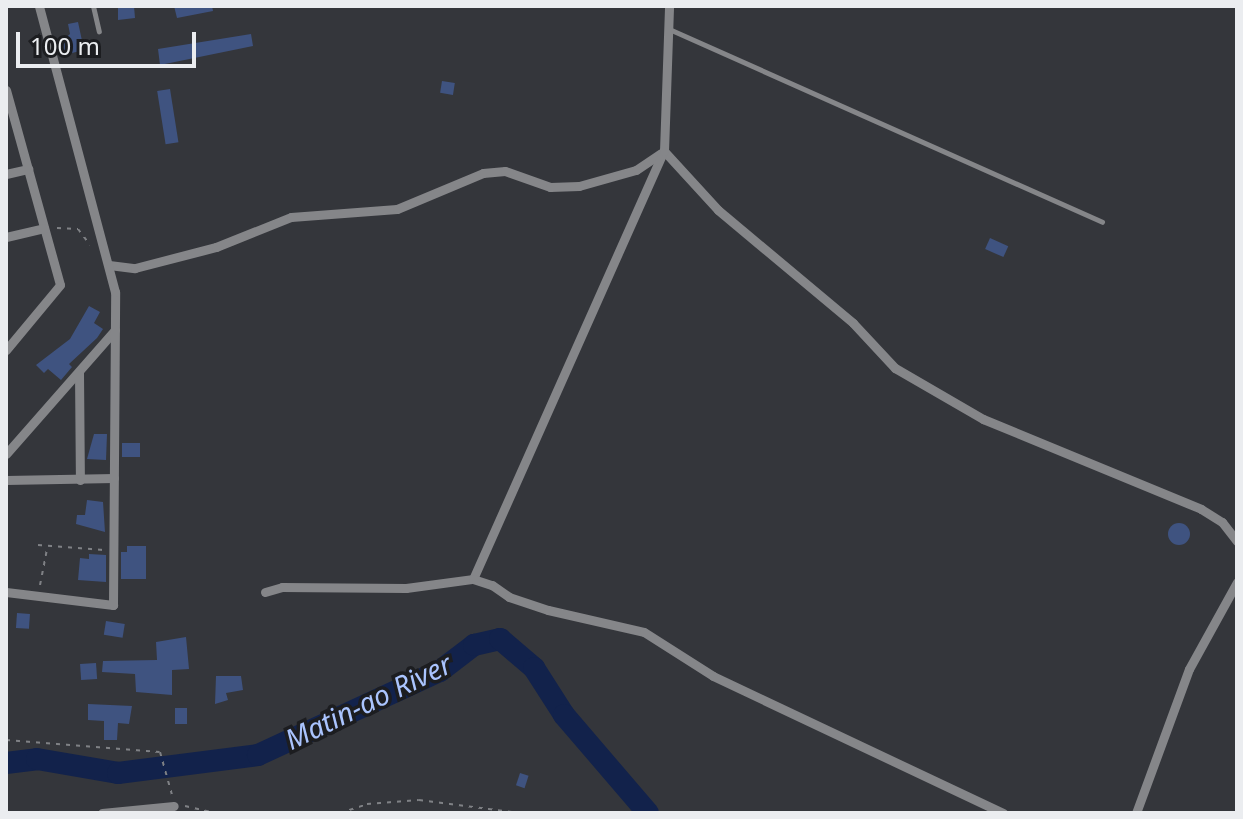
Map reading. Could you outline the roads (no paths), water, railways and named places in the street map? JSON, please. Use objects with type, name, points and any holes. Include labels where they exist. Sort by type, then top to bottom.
[{"type":"street","points":[[6,592],[113,605],[115,330],[109,265],[39,6]]},
{"type":"street","points":[[473,579],[664,151],[669,6]]},
{"type":"street","points":[[6,90],[9,111],[60,285],[6,350]]},
{"type":"street","points":[[109,265],[135,268],[191,254],[291,217],[397,209],[483,173],[515,173],[550,187],[586,185],[645,167],[664,151]]},
{"type":"street","points":[[664,151],[718,210],[853,323],[895,368],[983,419],[1201,509],[1222,522],[1237,541]]},
{"type":"street","points":[[6,174],[28,169]]},
{"type":"street","points":[[6,237],[44,228]]},
{"type":"street","points":[[6,454],[115,330]]},
{"type":"street","points":[[79,373],[80,480]]},
{"type":"street","points":[[6,480],[114,478]]},
{"type":"street","points":[[265,592],[282,587],[406,588],[473,579],[548,610],[644,632],[713,676],[1003,813]]},
{"type":"street","points":[[1136,813],[1189,669],[1237,582]]},
{"type":"street","points":[[102,813],[174,806]]},
{"type":"lane","points":[[93,6],[99,31]]},
{"type":"lane","points":[[668,28],[1102,222]]},
{"type":"waterway","name":"Matin-ao River","points":[[6,763],[37,759],[118,773],[258,755],[440,671],[474,645],[500,639],[534,668],[564,715],[648,813]]}]
